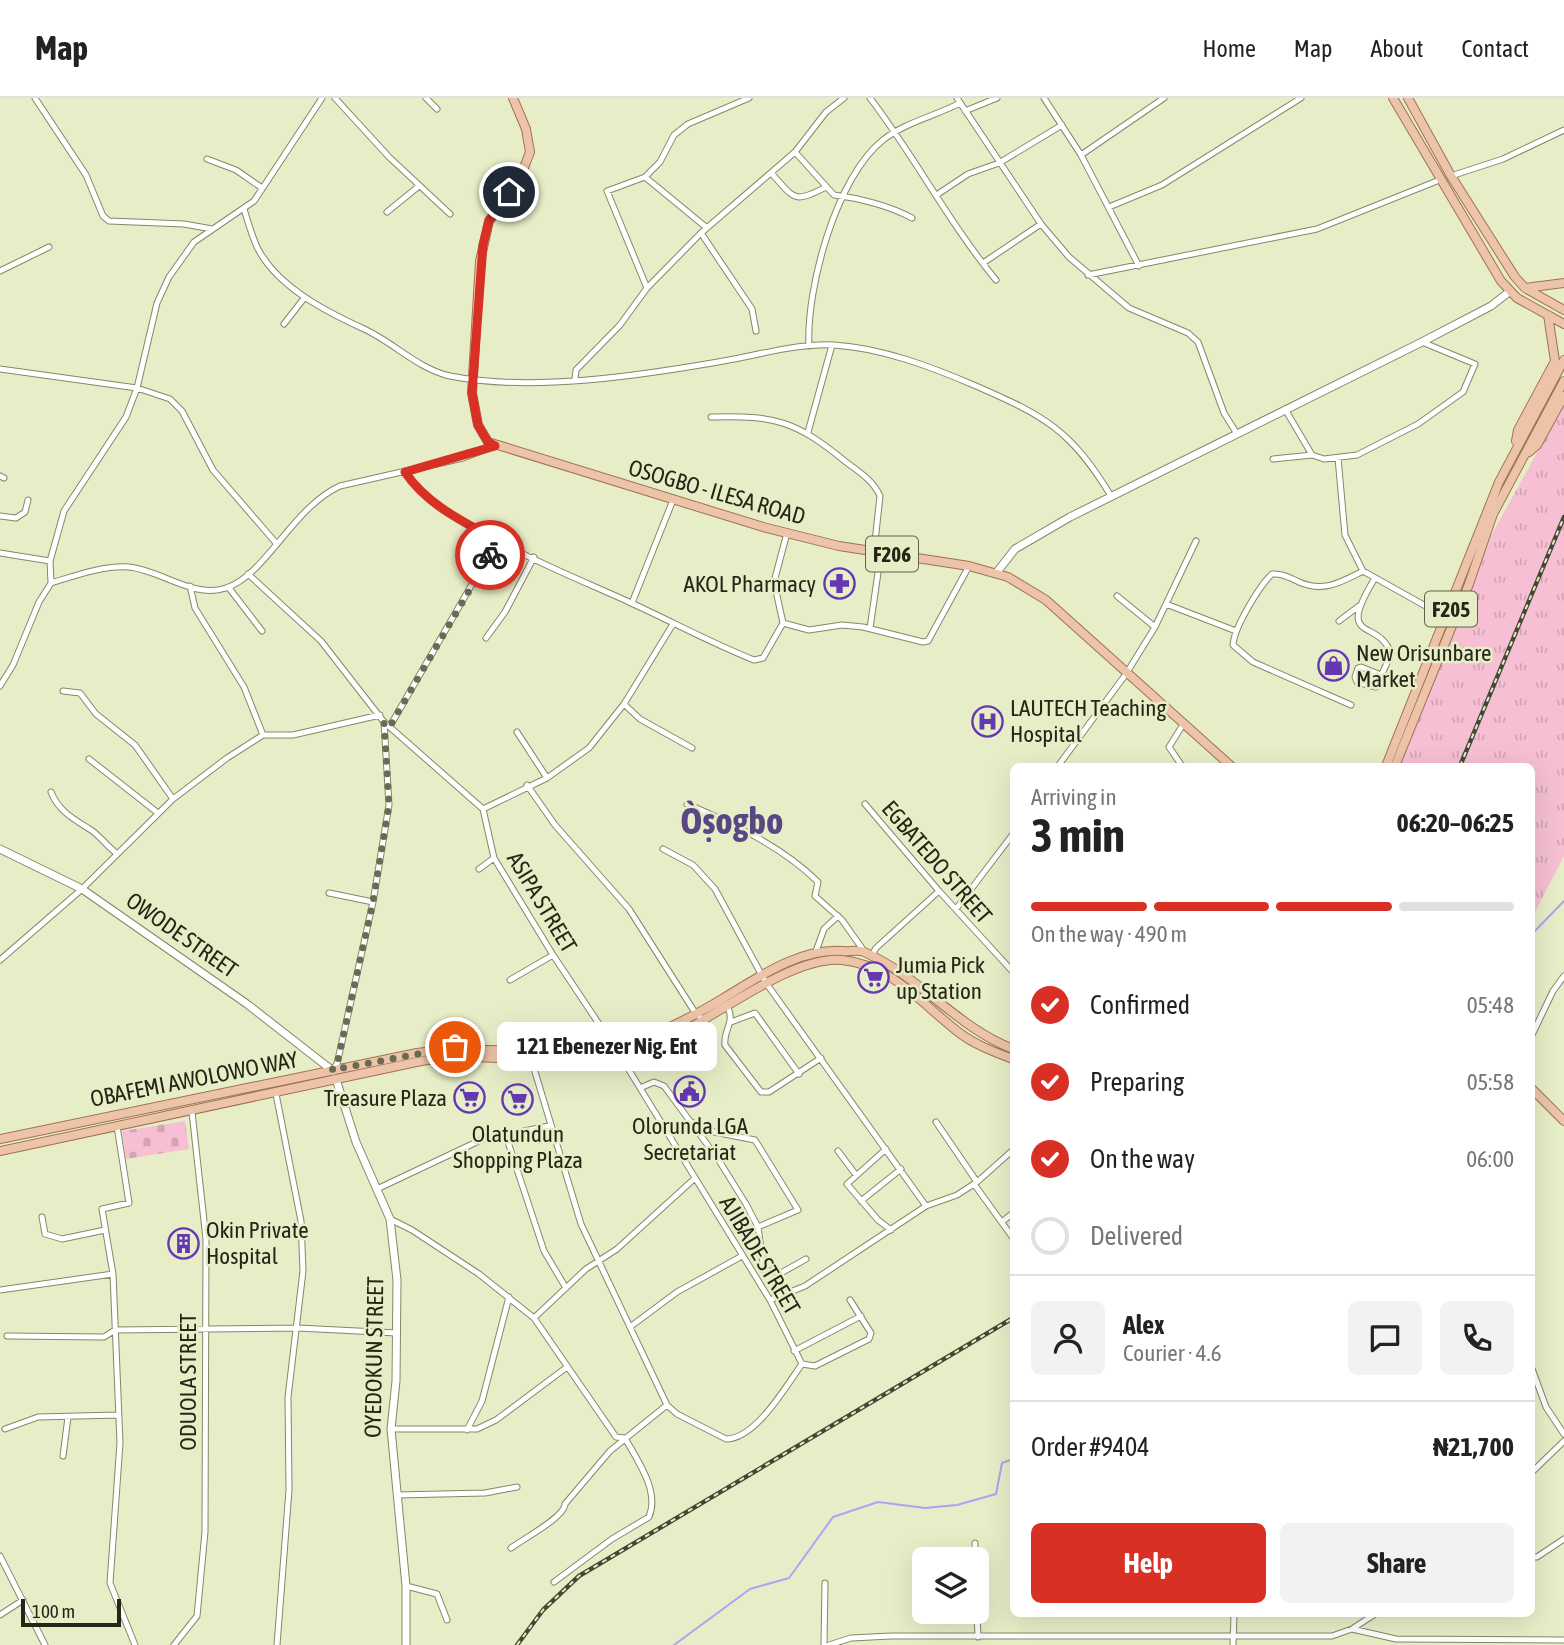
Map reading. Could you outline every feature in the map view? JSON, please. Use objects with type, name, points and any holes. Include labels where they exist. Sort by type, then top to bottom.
[{"type":"main road","points":[[495,446],[483,435],[475,415],[472,393],[475,379],[480,261],[486,231],[495,209],[520,178],[530,152],[526,129],[513,98]]},
{"type":"main road","points":[[1393,98],[1510,292],[1564,324]]},
{"type":"main road","points":[[1408,98],[1451,176],[1502,259],[1525,288],[1564,310]]},
{"type":"main road","points":[[1525,288],[1564,283]]},
{"type":"main road","points":[[1514,451],[1518,430],[1555,361],[1548,315]]},
{"type":"main road","name":"F205","points":[[1386,763],[1447,618],[1478,532],[1514,451],[1564,360]]},
{"type":"main road","points":[[1396,763],[1469,584],[1493,514],[1564,381]]},
{"type":"main road","points":[[1525,457],[1537,445],[1564,396]]},
{"type":"main road","name":"OSOGBO - ILESA ROAD","points":[[495,446],[787,533],[877,552],[996,572],[1028,586],[1046,600],[1228,763]]},
{"type":"main road","name":"OBAFEMI AWOLOWO WAY","points":[[0,1139],[455,1047],[553,1053],[615,1048],[635,1042],[696,1014],[762,973],[815,954],[835,950],[867,954],[905,973],[953,1016],[1010,1047]]},
{"type":"main road","name":"OBAFEMI AWOLOWO WAY","points":[[0,1151],[276,1094],[334,1073],[458,1057],[583,1063],[621,1057],[664,1043],[728,1008],[766,983],[819,962],[842,960],[866,965],[894,977],[958,1032],[1010,1058]]},
{"type":"main road","points":[[1535,1092],[1564,1121]]},
{"type":"street","points":[[35,98],[86,175],[103,216],[109,221],[184,224],[212,229]]},
{"type":"street","points":[[0,686],[51,583],[51,561],[64,511],[112,442],[137,388],[157,303],[165,285],[183,254],[212,229],[244,209],[262,188],[323,98]]},
{"type":"street","points":[[335,98],[419,186],[450,214]]},
{"type":"street","points":[[426,98],[437,109]]},
{"type":"street","points":[[647,288],[607,191],[645,177],[660,162],[674,135],[681,130],[749,98]]},
{"type":"street","points":[[575,379],[576,370],[620,325],[647,288],[701,233],[795,152],[826,112],[844,98]]},
{"type":"street","points":[[870,98],[938,194],[967,245],[996,280]]},
{"type":"street","points":[[965,111],[997,98]]},
{"type":"street","points":[[1044,98],[1081,155],[1139,266]]},
{"type":"street","points":[[1081,155],[1164,98]]},
{"type":"street","points":[[1109,207],[1161,185],[1301,98]]},
{"type":"street","points":[[809,346],[807,317],[841,196],[872,152],[896,132],[958,100],[1041,225],[1088,275],[1129,308],[1188,333],[1198,342],[1224,413],[1237,434]]},
{"type":"street","points":[[938,194],[968,174],[999,163],[1062,125]]},
{"type":"street","points":[[1088,275],[1317,229],[1441,179],[1503,159],[1564,130]]},
{"type":"street","points":[[795,152],[834,195],[894,209],[912,218]]},
{"type":"street","points":[[207,159],[236,170],[262,188]]},
{"type":"street","points":[[772,174],[795,199],[801,200],[825,187]]},
{"type":"street","points":[[645,177],[707,228]]},
{"type":"street","points":[[387,212],[419,186]]},
{"type":"street","points":[[244,209],[259,251],[304,297],[384,338],[423,366],[447,375],[517,383],[575,379],[698,366],[809,346],[832,345],[887,355],[938,370],[1029,408],[1072,442],[1093,466],[1111,496]]},
{"type":"street","points":[[982,263],[1041,225]]},
{"type":"street","points":[[701,233],[752,309],[756,331]]},
{"type":"street","points":[[0,271],[49,247]]},
{"type":"street","points":[[996,572],[1015,549],[1111,496],[1422,342],[1483,310],[1510,292]]},
{"type":"street","points":[[284,324],[304,297]]},
{"type":"street","points":[[1273,459],[1312,455],[1338,458],[1357,455],[1418,424],[1463,392],[1475,365],[1422,342]]},
{"type":"street","points":[[808,432],[832,345]]},
{"type":"street","points":[[0,369],[137,388],[170,399],[182,411],[213,470],[276,543]]},
{"type":"street","points":[[1285,409],[1312,455]]},
{"type":"street","points":[[711,416],[773,419],[808,432],[876,487],[880,496],[870,628]]},
{"type":"street","points":[[51,583],[127,567],[190,586],[218,591],[248,574],[309,505],[324,493],[340,486],[405,472],[495,446]]},
{"type":"street","points":[[1338,458],[1345,535],[1363,571],[1447,618]]},
{"type":"street","points":[[405,472],[421,492],[440,507],[498,541],[727,649],[758,660],[763,658],[775,642],[783,623],[774,582],[787,533]]},
{"type":"street","points":[[0,516],[22,515],[28,500]]},
{"type":"street","points":[[632,603],[673,500]]},
{"type":"street","points":[[390,726],[498,541]]},
{"type":"street","points":[[1060,763],[1126,674],[1155,627],[1196,541]]},
{"type":"street","points":[[0,553],[51,561]]},
{"type":"street","points":[[486,638],[505,612],[534,557]]},
{"type":"street","points":[[783,623],[809,630],[842,625],[870,628],[918,642],[928,640],[969,566]]},
{"type":"street","points":[[1351,705],[1253,662],[1233,645],[1236,631],[1259,590],[1272,574],[1321,588],[1337,584],[1363,571]]},
{"type":"street","points":[[248,574],[321,641],[384,722],[389,805],[373,902],[334,1073]]},
{"type":"street","points":[[1339,621],[1359,606],[1375,578]]},
{"type":"street","points":[[190,586],[195,608],[244,687],[263,735]]},
{"type":"street","points":[[229,587],[262,631]]},
{"type":"street","points":[[1117,596],[1155,627]]},
{"type":"street","points":[[1166,604],[1236,631]]},
{"type":"street","points":[[1359,606],[1359,623],[1391,651],[1381,675],[1374,688],[1357,682],[1355,677],[1361,667],[1381,675]]},
{"type":"street","points":[[384,722],[483,809],[527,785],[547,778],[589,748],[624,704],[673,624]]},
{"type":"street","points":[[63,691],[80,693],[96,714],[135,745],[173,799]]},
{"type":"street","points":[[624,704],[640,719],[692,748]]},
{"type":"street","points":[[0,960],[82,888],[115,852],[173,799],[263,735],[293,735],[380,715]]},
{"type":"street","points":[[1180,763],[1169,747],[1184,723]]},
{"type":"street","points":[[516,732],[547,778]]},
{"type":"street","points":[[89,760],[158,813]]},
{"type":"street","points":[[527,785],[555,825],[629,909],[696,1014],[705,1021]]},
{"type":"street","points":[[51,792],[62,810],[79,825],[92,830],[115,852]]},
{"type":"street","points":[[687,804],[729,822],[799,864],[818,882],[815,897],[838,916],[867,954],[939,891]]},
{"type":"street","name":"EGBATEDO STREET","points":[[865,804],[1010,969]]},
{"type":"street","name":"ASIPA STREET","points":[[483,809],[494,859],[552,955],[615,1048]]},
{"type":"street","points":[[956,909],[1010,838]]},
{"type":"street","name":"OWODE STREET","points":[[0,849],[82,888],[247,1004],[334,1073]]},
{"type":"street","points":[[663,849],[693,865],[715,890],[766,983],[926,1206]]},
{"type":"street","points":[[479,869],[494,859]]},
{"type":"street","points":[[329,893],[373,902]]},
{"type":"street","points":[[815,954],[824,929],[838,916]]},
{"type":"street","points":[[510,980],[552,955]]},
{"type":"street","points":[[1535,1030],[1564,976]]},
{"type":"street","points":[[728,1008],[731,1023]]},
{"type":"street","points":[[799,1074],[755,1013],[731,1023],[725,1033],[725,1045],[761,1092],[769,1092],[799,1074],[821,1058]]},
{"type":"street","name":"AJIBADE STREET","points":[[621,1057],[770,1300],[802,1364]]},
{"type":"street","points":[[533,1062],[550,1126],[596,1262],[667,1405],[677,1414],[726,1439],[744,1435],[767,1412],[802,1364],[815,1366],[864,1343],[871,1333],[850,1300]]},
{"type":"street","name":"OYEDOKUN STREET","points":[[334,1073],[356,1142],[390,1219],[397,1280],[397,1333],[391,1429],[406,1586],[406,1645]]},
{"type":"street","points":[[640,1088],[654,1082],[662,1084],[718,1159],[758,1227],[764,1270]]},
{"type":"street","points":[[276,1094],[302,1221],[303,1271],[288,1397],[289,1490],[277,1645]]},
{"type":"street","name":"ODUOLA STREET","points":[[174,1645],[194,1623],[198,1608],[205,1532],[206,1239],[192,1112]]},
{"type":"street","points":[[688,1121],[715,1132],[747,1137],[760,1146],[798,1210],[758,1227]]},
{"type":"street","points":[[936,1122],[1010,1233]]},
{"type":"street","points":[[117,1126],[129,1203],[102,1209],[113,1274],[120,1443],[110,1583],[135,1645]]},
{"type":"street","points":[[377,1189],[456,1150],[505,1133],[550,1126]]},
{"type":"street","points":[[505,1133],[544,1251],[566,1288]]},
{"type":"street","points":[[886,1149],[847,1184],[891,1230]]},
{"type":"street","points":[[838,1151],[856,1175]]},
{"type":"street","points":[[770,1300],[805,1286],[836,1269],[926,1206],[957,1195],[976,1183],[1010,1153]]},
{"type":"street","points":[[861,1201],[901,1169]]},
{"type":"street","points":[[534,1318],[596,1262],[617,1249],[694,1179]]},
{"type":"street","points":[[1003,1222],[1010,1216]]},
{"type":"street","points":[[42,1217],[46,1234],[56,1239],[105,1230]]},
{"type":"street","points":[[390,1219],[443,1249],[534,1318],[616,1437],[625,1438]]},
{"type":"street","points":[[630,1327],[677,1292],[742,1256]]},
{"type":"street","points":[[764,1270],[780,1273],[806,1259]]},
{"type":"street","points":[[755,1278],[764,1270]]},
{"type":"street","points":[[0,1290],[113,1274]]},
{"type":"street","points":[[467,1430],[482,1401],[501,1319],[509,1297]]},
{"type":"street","points":[[794,1351],[862,1316]]},
{"type":"street","points":[[7,1336],[104,1337],[115,1330],[205,1328],[298,1328],[397,1333]]},
{"type":"street","points":[[391,1429],[467,1430],[496,1420],[567,1367]]},
{"type":"street","points":[[1535,1377],[1546,1407],[1564,1434]]},
{"type":"street","points":[[511,1549],[542,1525],[559,1518],[565,1510],[565,1504],[597,1465],[625,1438],[667,1405]]},
{"type":"street","points":[[5,1429],[38,1418],[118,1415]]},
{"type":"street","points":[[63,1456],[68,1417]]},
{"type":"street","points":[[554,1582],[612,1539],[649,1517],[651,1502],[647,1478],[625,1438]]},
{"type":"street","points":[[1535,1468],[1564,1441]]},
{"type":"street","points":[[397,1495],[485,1493],[517,1488]]},
{"type":"street","points":[[1535,1557],[1564,1539]]},
{"type":"street","points":[[0,1556],[45,1645]]},
{"type":"street","points":[[825,1583],[826,1645],[852,1638],[1332,1636],[1352,1629],[1370,1617]]},
{"type":"street","points":[[406,1586],[437,1594],[447,1620]]},
{"type":"street","points":[[0,1615],[23,1600]]},
{"type":"street","points":[[1233,1645],[1234,1617]]},
{"type":"street","points":[[977,1624],[978,1637]]},
{"type":"street","points":[[1352,1629],[1396,1639],[1535,1643],[1564,1640]]},
{"type":"street","points":[[1088,1637],[1091,1645]]},
{"type":"green space","points":[[1564,404],[1564,856],[1535,912],[1535,763],[1397,763],[1487,543]]},
{"type":"green space","points":[[185,1121],[189,1149],[126,1159],[122,1131]]},
{"type":"waterway","points":[[1535,931],[1564,901]]},
{"type":"waterway","points":[[674,1645],[750,1589],[789,1578],[833,1517],[878,1502],[925,1508],[957,1505],[996,1494],[1002,1463],[1010,1460]]},
{"type":"railway","points":[[1461,763],[1564,517]]},
{"type":"railway","points":[[517,1645],[543,1610],[579,1576],[1010,1320]]},
{"type":"way so far","points":[[455,1047],[332,1070],[337,1064],[367,926],[389,805],[384,722],[390,726],[490,555]]},
{"type":"place","name":"AKOL Pharmacy","points":[[839,584]]},
{"type":"place","name":"New Orisunbare Market","points":[[1333,666]]},
{"type":"place","name":"LAUTECH Teaching Hospital","points":[[987,721]]},
{"type":"place","name":"Jumia Pick up Station","points":[[873,978]]},
{"type":"place","name":"121 Ebenezer Nig. Ent","points":[[455,1047]]},
{"type":"place","name":"Olorunda LGA Secretariat","points":[[690,1092]]},
{"type":"place","name":"Treasure Plaza","points":[[470,1098]]},
{"type":"place","name":"Olatundun Shopping Plaza","points":[[518,1100]]},
{"type":"place","name":"Okin Private Hospital","points":[[183,1243]]},
{"type":"district","name":"Òṣogbo","points":[[732,820]]},
{"type":"route","points":[[490,555],[498,541],[440,507],[421,492],[405,472],[463,458],[495,446],[488,442],[478,425],[472,393],[475,379],[480,261],[489,221],[509,192]]}]
